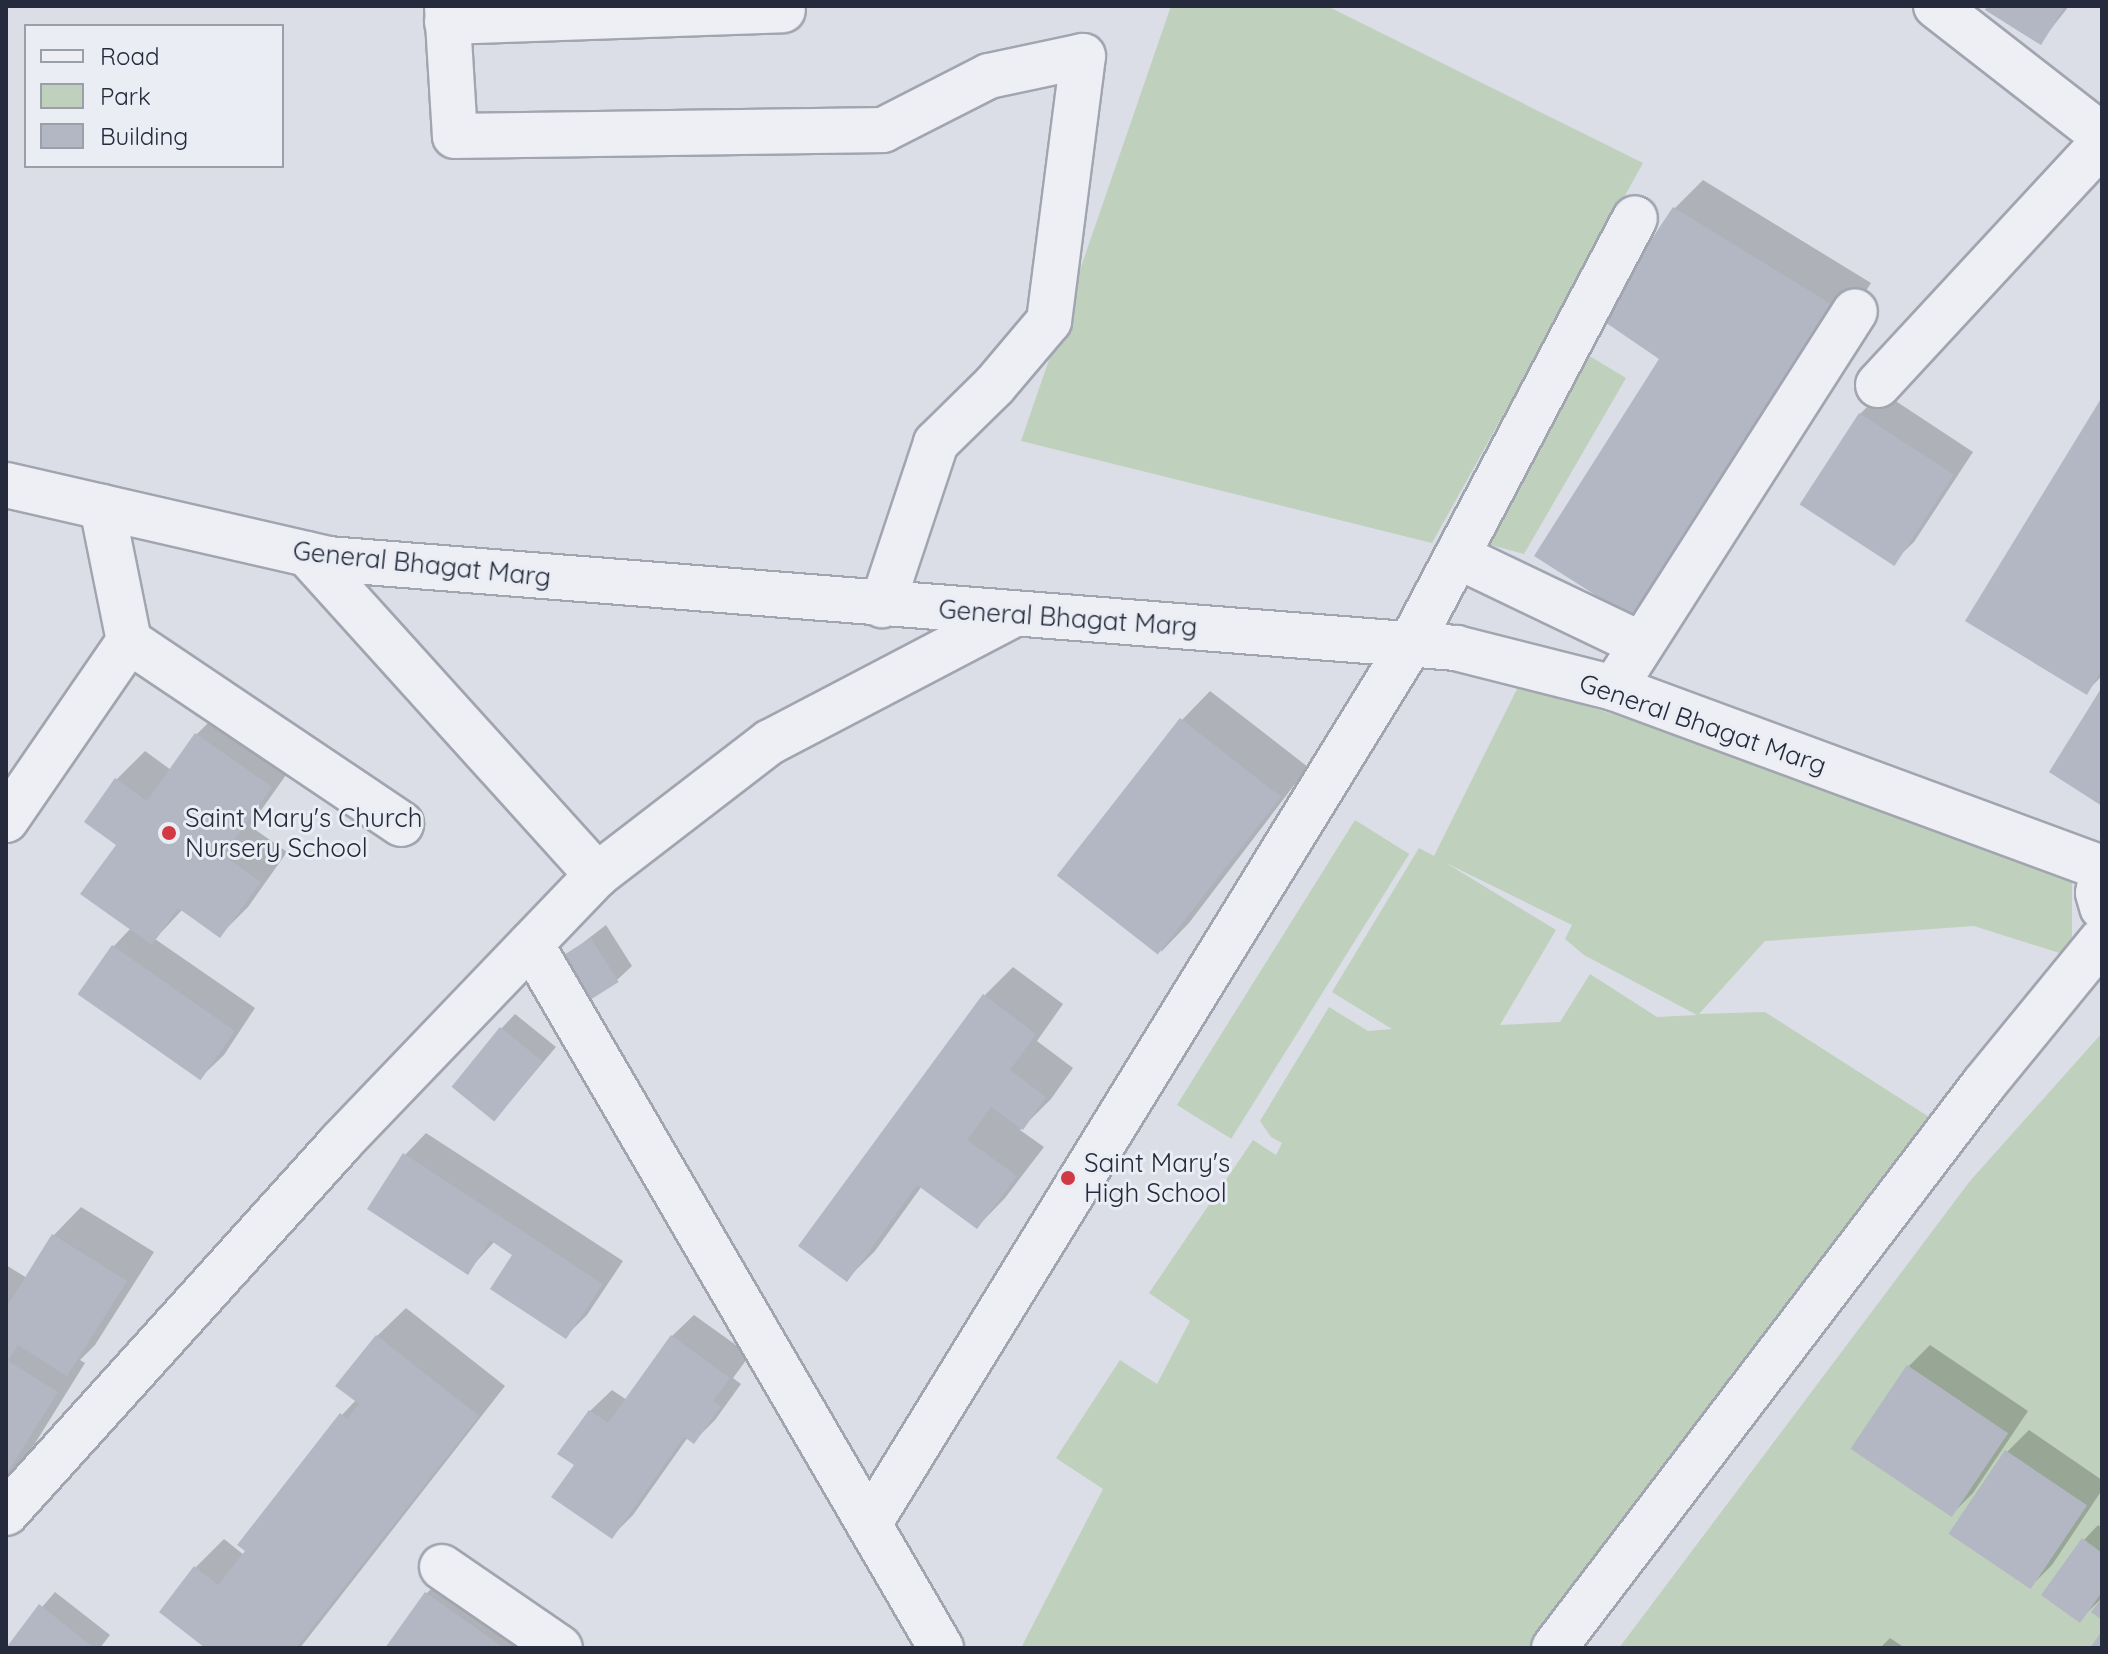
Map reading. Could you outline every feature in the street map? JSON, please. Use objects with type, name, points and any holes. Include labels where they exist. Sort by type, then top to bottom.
[{"type":"street","points":[[1936,6],[2102,135]]},
{"type":"street","points":[[783,10],[447,14],[455,136],[883,130],[989,76],[1083,56],[1049,321],[995,385],[936,443],[882,605]]},
{"type":"street","points":[[1878,385],[2102,143]]},
{"type":"street","points":[[869,1524],[1411,643],[1635,219]]},
{"type":"street","points":[[1614,688],[1855,311]]},
{"type":"street","name":"General Bhagat Marg","points":[[6,485],[307,554],[414,568],[1456,648],[1614,688],[2102,870]]},
{"type":"street","points":[[102,507],[129,641],[401,824]]},
{"type":"street","points":[[307,554],[597,875]]},
{"type":"street","points":[[1457,556],[1641,644]]},
{"type":"street","points":[[6,1513],[340,1143],[597,875],[770,742],[1013,615]]},
{"type":"street","points":[[6,820],[129,641]]},
{"type":"street","points":[[2102,870],[2098,893],[2102,907]]},
{"type":"street","points":[[1554,1648],[1984,1084],[2102,940]]},
{"type":"street","points":[[531,944],[941,1648]]},
{"type":"street","points":[[442,1567],[560,1648]]},
{"type":"green space","points":[[1171,6],[1327,6],[1643,163],[1432,543],[1021,441]]},
{"type":"green space","points":[[1573,346],[1626,378],[1524,554],[1469,539]]},
{"type":"green space","points":[[1519,685],[1769,763],[2072,882],[2072,957],[1974,926],[1765,941],[1699,1014],[1765,1012],[1937,1122],[1540,1648],[1021,1648],[1103,1489],[1056,1458],[1120,1360],[1157,1384],[1190,1321],[1149,1293],[1253,1140],[1276,1155],[1282,1143],[1271,1137],[1260,1121],[1329,1007],[1368,1031],[1392,1029],[1332,992],[1419,848],[1434,856]],"holes":[[[1446,863],[1572,925],[1565,939],[1584,955],[1697,1015],[1657,1017],[1590,974],[1560,1022],[1500,1025],[1556,930]]]},
{"type":"green space","points":[[1355,820],[1409,854],[1231,1139],[1177,1105]]},
{"type":"green space","points":[[2102,1033],[2102,1648],[1619,1648],[1970,1181]]},
{"type":"building","points":[[1987,6],[2065,6],[2041,45],[1985,10]]},
{"type":"building","points":[[1673,207],[1844,312],[1644,626],[1534,556],[1659,359],[1599,318]]},
{"type":"building","points":[[2102,397],[2102,669],[2087,695],[1965,621]]},
{"type":"building","points":[[1859,413],[1954,475],[1894,566],[1800,504]]},
{"type":"building","points":[[2102,687],[2102,806],[2049,772]]},
{"type":"building","points":[[1180,718],[1281,797],[1158,954],[1057,876]]},
{"type":"building","name":"Saint Mary's Church Nursery School","points":[[195,733],[272,787],[223,855],[261,882],[220,938],[178,908],[152,945],[80,894],[116,845],[84,822],[115,778],[147,801]]},
{"type":"building","points":[[591,938],[619,982],[588,1001],[560,957]]},
{"type":"building","points":[[112,945],[235,1031],[200,1080],[78,994]]},
{"type":"building","points":[[983,994],[1036,1034],[1010,1070],[1046,1097],[1023,1130],[991,1107],[967,1140],[1017,1176],[977,1229],[917,1185],[847,1282],[798,1246]]},
{"type":"building","points":[[500,1027],[543,1062],[494,1121],[452,1087]]},
{"type":"building","points":[[403,1153],[603,1284],[566,1339],[490,1289],[512,1255],[490,1240],[468,1275],[367,1209]]},
{"type":"building","points":[[52,1234],[127,1281],[67,1376],[18,1345],[8,1361],[58,1392],[6,1475],[6,1308]]},
{"type":"building","points":[[376,1335],[479,1416],[296,1648],[205,1648],[159,1612],[194,1566],[218,1585],[245,1551],[237,1545],[340,1413],[347,1419],[359,1404],[335,1386]]},
{"type":"building","points":[[671,1335],[730,1378],[713,1401],[721,1406],[694,1444],[684,1437],[612,1539],[551,1497],[574,1465],[557,1454],[589,1410],[608,1423]]},
{"type":"building","points":[[1907,1365],[2008,1433],[1952,1517],[1851,1449]]},
{"type":"building","points":[[2005,1450],[2087,1505],[2031,1589],[1949,1534]]},
{"type":"building","points":[[2082,1538],[2102,1553],[2102,1592],[2080,1623],[2041,1595]]},
{"type":"building","points":[[425,1592],[504,1648],[385,1648]]},
{"type":"building","points":[[2102,1598],[2102,1620],[2091,1612]]},
{"type":"building","points":[[39,1604],[94,1648],[6,1648]]},
{"type":"building","points":[[2100,1634],[2102,1648],[2090,1648]]},
{"type":"place","name":"Saint Mary's Church Nursery School","points":[[169,833]]},
{"type":"place","name":"Saint Mary's High School","points":[[1068,1178]]}]
